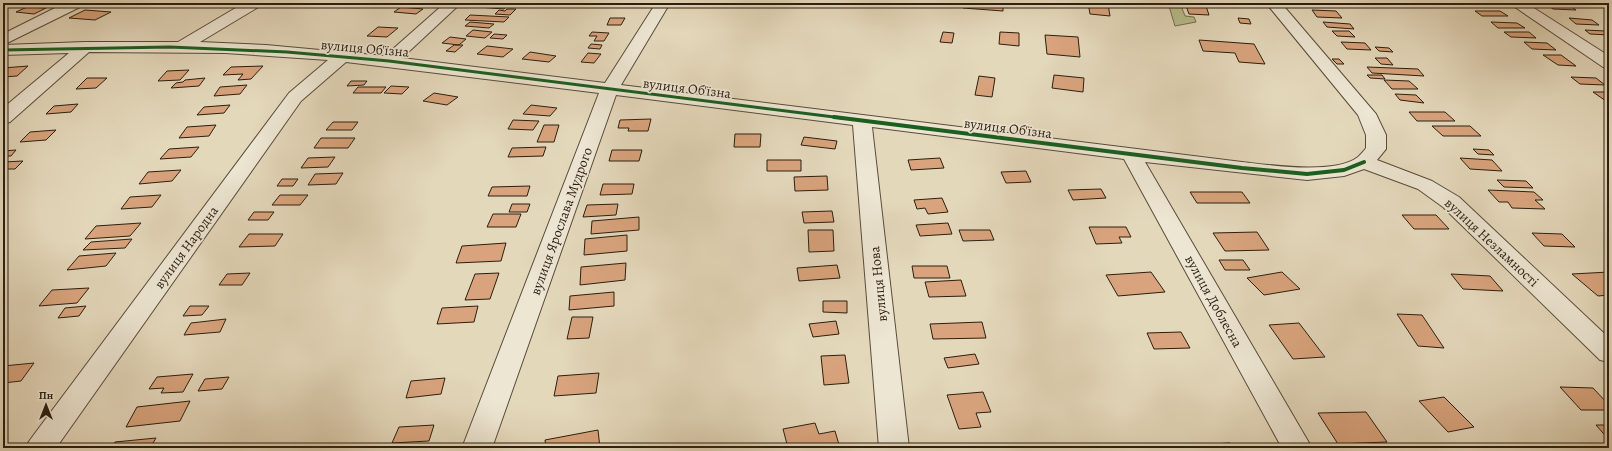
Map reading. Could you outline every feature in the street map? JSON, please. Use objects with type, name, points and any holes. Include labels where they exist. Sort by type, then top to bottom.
[{"type":"street","points":[[3,40],[77,3]]},
{"type":"street","points":[[183,46],[254,3]]},
{"type":"street","points":[[389,61],[454,3]]},
{"type":"street","name":"вулиця Ярослава Мудрого","points":[[478,448],[609,90],[663,3]]},
{"type":"street","points":[[1273,3],[1366,114],[1376,135],[1376,149],[1364,162]]},
{"type":"street","points":[[1516,3],[1609,64]]},
{"type":"street","name":"вулиця Об'їзна","points":[[3,50],[183,46],[342,57],[389,61],[609,90],[1307,174],[1344,170],[1364,162]]},
{"type":"street","points":[[3,118],[85,47]]},
{"type":"street","name":"вулиця Народна","points":[[40,448],[295,97],[342,57]]},
{"type":"street","name":"вулиця Нова","points":[[862,120],[894,448]]},
{"type":"street","name":"вулиця Доблесна","points":[[1131,154],[1297,448]]},
{"type":"street","name":"вулиця Незламності","points":[[1364,162],[1424,185],[1451,202],[1609,353]]},
{"type":"green space","points":[[1168,3],[1180,3],[1185,16],[1194,17],[1196,22],[1175,26]]},
{"type":"building","points":[[483,3],[509,3],[504,9],[478,7]]},
{"type":"building","points":[[964,3],[1003,3],[1003,11],[963,8]]},
{"type":"building","points":[[1088,3],[1111,3],[1108,4],[1110,16],[1090,14]]},
{"type":"building","points":[[1185,3],[1205,3],[1209,15],[1189,14]]},
{"type":"building","points":[[1302,3],[1322,3],[1325,6],[1304,5]]},
{"type":"building","points":[[1452,3],[1472,3],[1475,6],[1455,5]]},
{"type":"building","points":[[1546,4],[1569,5],[1576,10],[1553,9]]},
{"type":"building","points":[[27,7],[46,8],[34,14],[16,12]]},
{"type":"building","points":[[401,7],[423,9],[416,14],[394,12]]},
{"type":"building","points":[[507,9],[516,9],[510,15],[495,14],[499,10],[505,11]]},
{"type":"building","points":[[85,10],[111,12],[95,20],[69,18]]},
{"type":"building","points":[[1312,10],[1336,11],[1342,18],[1317,17]]},
{"type":"building","points":[[1475,11],[1500,11],[1508,16],[1482,16]]},
{"type":"building","points":[[470,15],[509,17],[504,22],[465,20]]},
{"type":"building","points":[[610,18],[625,18],[621,25],[607,25]]},
{"type":"building","points":[[1238,18],[1249,19],[1251,24],[1240,23]]},
{"type":"building","points":[[1569,18],[1592,20],[1599,25],[1576,24]]},
{"type":"building","points":[[470,22],[494,24],[489,28],[465,26]]},
{"type":"building","points":[[1323,22],[1350,24],[1354,29],[1327,27]]},
{"type":"building","points":[[1491,22],[1517,23],[1525,28],[1498,28]]},
{"type":"building","points":[[378,27],[398,28],[387,37],[367,36]]},
{"type":"building","points":[[473,30],[492,32],[485,38],[466,36]]},
{"type":"building","points":[[1585,30],[1605,31],[1609,35],[1590,34]]},
{"type":"building","points":[[1332,31],[1349,31],[1355,37],[1337,36]]},
{"type":"building","points":[[592,32],[609,33],[604,41],[594,41],[597,36],[589,36]]},
{"type":"building","points":[[943,32],[954,33],[952,43],[940,42]]},
{"type":"building","points":[[1000,32],[1019,33],[1019,46],[999,44]]},
{"type":"building","points":[[1504,32],[1529,32],[1536,38],[1511,37]]},
{"type":"building","points":[[494,34],[507,35],[503,39],[490,38]]},
{"type":"building","points":[[1045,35],[1078,37],[1080,57],[1047,54]]},
{"type":"building","points":[[450,37],[466,39],[459,45],[442,43]]},
{"type":"building","points":[[1199,40],[1254,44],[1265,64],[1239,62],[1235,53],[1203,51]]},
{"type":"building","points":[[1341,42],[1365,43],[1371,50],[1347,49]]},
{"type":"building","points":[[1524,42],[1547,43],[1556,50],[1532,49]]},
{"type":"building","points":[[591,44],[602,45],[600,49],[588,48]]},
{"type":"building","points":[[454,45],[463,45],[455,52],[446,51]]},
{"type":"building","points":[[487,46],[513,49],[503,57],[477,54]]},
{"type":"building","points":[[1375,47],[1389,48],[1393,52],[1379,51]]},
{"type":"building","points":[[530,52],[556,56],[549,62],[522,59]]},
{"type":"building","points":[[588,53],[601,54],[594,63],[581,62]]},
{"type":"building","points":[[1543,55],[1561,55],[1576,66],[1558,65]]},
{"type":"building","points":[[1375,58],[1387,58],[1393,65],[1381,64]]},
{"type":"building","points":[[1332,59],[1339,59],[1344,64],[1337,64]]},
{"type":"building","points":[[28,66],[17,76],[3,77],[3,68]]},
{"type":"building","points":[[263,66],[251,79],[238,80],[243,74],[223,75],[231,67]]},
{"type":"building","points":[[1367,67],[1418,69],[1424,76],[1372,73]]},
{"type":"building","points":[[189,70],[180,80],[158,81],[167,71]]},
{"type":"building","points":[[1054,75],[1084,78],[1083,92],[1052,88]]},
{"type":"building","points":[[1367,75],[1382,75],[1385,79],[1370,78]]},
{"type":"building","points":[[979,76],[995,78],[992,97],[975,95]]},
{"type":"building","points":[[1571,77],[1596,78],[1605,85],[1580,84]]},
{"type":"building","points":[[87,78],[107,78],[96,88],[76,89]]},
{"type":"building","points":[[205,78],[199,86],[171,88],[176,83],[183,82],[185,80]]},
{"type":"building","points":[[1384,80],[1409,81],[1418,89],[1392,89]]},
{"type":"building","points":[[351,81],[367,81],[364,85],[347,86]]},
{"type":"building","points":[[247,85],[240,94],[214,96],[220,87]]},
{"type":"building","points":[[391,86],[409,87],[402,94],[384,93]]},
{"type":"building","points":[[358,87],[386,87],[381,93],[353,93]]},
{"type":"building","points":[[1593,92],[1609,92],[1609,101],[1606,101]]},
{"type":"building","points":[[434,93],[458,97],[447,105],[423,101]]},
{"type":"building","points":[[1395,94],[1416,95],[1424,103],[1400,100]]},
{"type":"building","points":[[78,104],[71,112],[46,114],[54,106]]},
{"type":"building","points":[[230,105],[224,113],[197,115],[204,107]]},
{"type":"building","points":[[531,105],[557,108],[550,116],[523,114]]},
{"type":"building","points":[[1409,112],[1445,112],[1455,121],[1417,121]]},
{"type":"building","points":[[651,119],[648,131],[628,131],[629,128],[618,128],[620,120]]},
{"type":"building","points":[[513,120],[539,121],[533,130],[508,129]]},
{"type":"building","points":[[333,122],[358,122],[352,130],[326,130]]},
{"type":"building","points":[[216,125],[209,136],[179,138],[187,127]]},
{"type":"building","points":[[544,125],[559,125],[554,142],[537,142]]},
{"type":"building","points":[[1432,126],[1470,126],[1481,136],[1443,136]]},
{"type":"building","points":[[56,130],[46,140],[20,142],[30,132]]},
{"type":"building","points":[[735,134],[761,134],[760,147],[734,147]]},
{"type":"building","points":[[804,137],[837,141],[835,149],[801,145]]},
{"type":"building","points":[[321,138],[355,138],[348,148],[314,148]]},
{"type":"building","points":[[199,147],[191,157],[160,159],[169,149]]},
{"type":"building","points":[[546,147],[543,156],[508,157],[512,148]]},
{"type":"building","points":[[1473,149],[1489,150],[1494,155],[1478,154]]},
{"type":"building","points":[[16,150],[11,156],[3,156],[3,151]]},
{"type":"building","points":[[612,150],[642,150],[639,161],[609,161]]},
{"type":"building","points":[[335,157],[328,167],[301,168],[308,158]]},
{"type":"building","points":[[940,158],[944,168],[911,170],[908,160]]},
{"type":"building","points":[[1460,158],[1492,160],[1502,171],[1470,169]]},
{"type":"building","points":[[767,160],[801,160],[801,171],[767,171]]},
{"type":"building","points":[[23,161],[15,169],[3,169],[3,162]]},
{"type":"building","points":[[181,170],[172,181],[139,184],[148,172]]},
{"type":"building","points":[[1026,171],[1031,182],[1006,183],[1001,172]]},
{"type":"building","points":[[343,173],[336,184],[308,185],[315,174]]},
{"type":"building","points":[[827,176],[828,190],[795,191],[794,177]]},
{"type":"building","points":[[282,179],[298,179],[293,186],[277,186]]},
{"type":"building","points":[[1497,180],[1526,181],[1533,188],[1504,187]]},
{"type":"building","points":[[603,184],[634,184],[632,194],[600,195]]},
{"type":"building","points":[[530,186],[527,196],[488,196],[492,187]]},
{"type":"building","points":[[1101,189],[1106,198],[1073,200],[1068,190]]},
{"type":"building","points":[[1488,190],[1534,192],[1543,200],[1535,200],[1545,209],[1512,208],[1508,202],[1499,202]]},
{"type":"building","points":[[1190,192],[1242,192],[1250,203],[1197,203]]},
{"type":"building","points":[[161,195],[152,207],[121,209],[130,197]]},
{"type":"building","points":[[280,195],[308,195],[300,205],[272,205]]},
{"type":"building","points":[[942,198],[948,212],[928,214],[925,208],[917,209],[914,200]]},
{"type":"building","points":[[512,204],[530,204],[527,212],[509,212]]},
{"type":"building","points":[[618,204],[616,215],[583,217],[587,205]]},
{"type":"building","points":[[832,211],[834,222],[804,223],[802,212]]},
{"type":"building","points":[[254,212],[274,212],[268,220],[248,220]]},
{"type":"building","points":[[493,214],[521,214],[516,227],[487,227]]},
{"type":"building","points":[[1402,215],[1436,215],[1449,229],[1414,229]]},
{"type":"building","points":[[639,217],[639,230],[591,234],[592,221]]},
{"type":"building","points":[[141,223],[130,236],[85,239],[96,226]]},
{"type":"building","points":[[948,223],[952,234],[920,236],[916,225]]},
{"type":"building","points":[[1089,227],[1126,227],[1131,237],[1119,237],[1122,243],[1096,244]]},
{"type":"building","points":[[808,230],[833,230],[834,251],[809,252]]},
{"type":"building","points":[[959,230],[990,230],[994,240],[963,241]]},
{"type":"building","points":[[1257,232],[1269,250],[1225,251],[1213,233]]},
{"type":"building","points":[[1532,233],[1562,234],[1575,247],[1544,246]]},
{"type":"building","points":[[249,234],[283,234],[275,246],[239,247]]},
{"type":"building","points":[[627,235],[627,251],[584,255],[585,239]]},
{"type":"building","points":[[132,239],[125,248],[83,250],[91,242]]},
{"type":"building","points":[[506,243],[501,261],[456,263],[462,246]]},
{"type":"building","points":[[116,253],[106,266],[67,270],[79,256]]},
{"type":"building","points":[[1219,260],[1243,260],[1250,270],[1225,270]]},
{"type":"building","points":[[626,263],[625,280],[580,285],[581,267]]},
{"type":"building","points":[[837,265],[840,278],[799,281],[797,268]]},
{"type":"building","points":[[912,266],[947,266],[950,278],[914,278]]},
{"type":"building","points":[[1151,272],[1165,292],[1118,296],[1106,275]]},
{"type":"building","points":[[1282,272],[1300,289],[1264,295],[1247,278]]},
{"type":"building","points":[[1609,272],[1609,295],[1598,296],[1572,274]]},
{"type":"building","points":[[250,273],[242,285],[219,285],[227,274]]},
{"type":"building","points":[[499,273],[490,299],[465,300],[475,274]]},
{"type":"building","points":[[1451,274],[1490,276],[1503,291],[1463,289]]},
{"type":"building","points":[[961,280],[966,296],[929,297],[925,282]]},
{"type":"building","points":[[89,288],[77,303],[39,306],[52,290]]},
{"type":"building","points":[[614,292],[614,306],[569,310],[570,296]]},
{"type":"building","points":[[823,301],[847,301],[847,313],[823,312]]},
{"type":"building","points":[[86,306],[79,316],[58,318],[65,308]]},
{"type":"building","points":[[190,306],[209,306],[202,315],[183,316]]},
{"type":"building","points":[[478,306],[474,322],[437,324],[442,308]]},
{"type":"building","points":[[1397,314],[1422,315],[1444,348],[1418,346]]},
{"type":"building","points":[[572,317],[593,317],[589,338],[567,339]]},
{"type":"building","points":[[226,319],[220,332],[184,335],[191,323]]},
{"type":"building","points":[[836,321],[839,334],[813,337],[809,324]]},
{"type":"building","points":[[982,322],[986,338],[933,339],[930,324]]},
{"type":"building","points":[[1299,323],[1325,357],[1293,359],[1269,325]]},
{"type":"building","points":[[1181,332],[1190,348],[1154,349],[1147,333]]},
{"type":"building","points":[[975,354],[979,364],[948,368],[944,358]]},
{"type":"building","points":[[845,355],[849,383],[824,385],[821,356]]},
{"type":"building","points":[[34,363],[21,381],[3,383],[3,366]]},
{"type":"building","points":[[599,373],[596,393],[554,396],[558,376]]},
{"type":"building","points":[[193,374],[183,392],[161,393],[164,388],[149,389],[157,377]]},
{"type":"building","points":[[229,377],[222,389],[198,391],[205,379]]},
{"type":"building","points":[[445,378],[441,394],[406,398],[411,381]]},
{"type":"building","points":[[1560,387],[1593,388],[1609,405],[1609,410],[1581,410]]},
{"type":"building","points":[[983,392],[991,412],[976,413],[981,427],[959,429],[947,395]]},
{"type":"building","points":[[1444,397],[1474,427],[1448,432],[1419,401]]},
{"type":"building","points":[[190,401],[180,421],[126,427],[137,407]]},
{"type":"building","points":[[1366,412],[1387,442],[1338,444],[1318,413]]},
{"type":"building","points":[[815,423],[819,434],[835,431],[840,448],[788,448],[783,429]]},
{"type":"building","points":[[434,425],[429,441],[392,443],[399,427]]},
{"type":"building","points":[[1596,425],[1609,425],[1609,440]]},
{"type":"building","points":[[598,430],[600,448],[546,448],[545,440]]},
{"type":"building","points":[[156,438],[150,448],[112,448],[115,442]]},
{"type":"building","points":[[1230,443],[1233,448],[1194,448],[1193,445]]},
{"type":"cycle path","points":[[3,50],[86,47],[170,47],[225,48],[287,52],[389,61],[1242,168],[1307,174],[1344,170],[1364,162]]}]
